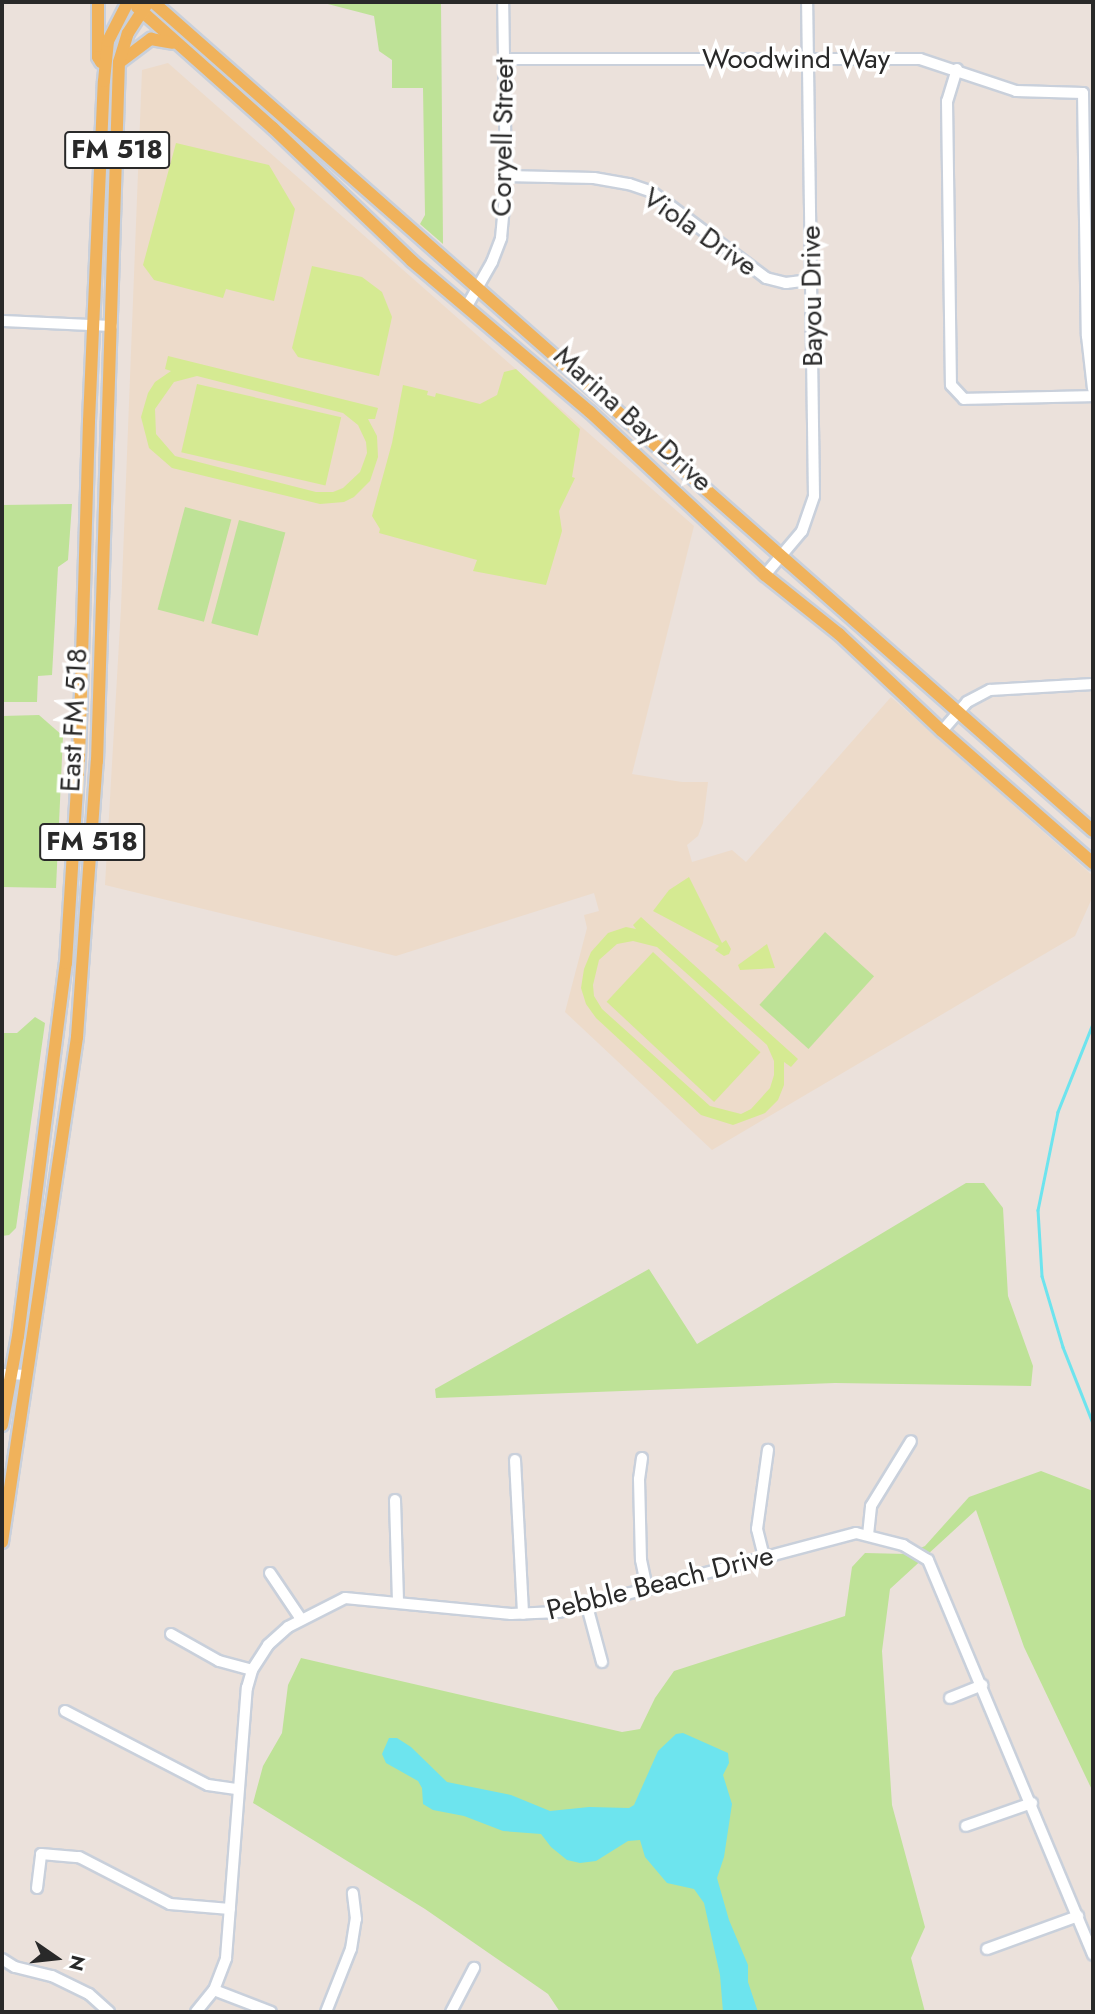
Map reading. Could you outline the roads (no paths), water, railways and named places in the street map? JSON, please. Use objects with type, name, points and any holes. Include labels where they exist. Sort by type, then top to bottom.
[{"type":"main road","name":"FM 518","points":[[98,2],[98,57],[105,69]]},
{"type":"main road","points":[[105,69],[112,29],[129,2]]},
{"type":"main road","name":"Marina Bay Drive","points":[[129,2],[145,6],[178,45],[273,128],[412,261],[590,412],[765,575],[839,634],[942,731],[1093,863]]},
{"type":"main road","name":"Marina Bay Drive","points":[[153,2],[888,654],[1089,827]]},
{"type":"main road","name":"FM 518","points":[[119,62],[128,33],[145,6]]},
{"type":"main road","points":[[119,62],[151,39],[162,39],[178,45]]},
{"type":"main road","name":"East FM 518","points":[[2,1542],[76,1037],[90,865],[103,621],[119,62]]},
{"type":"main road","name":"East FM 518","points":[[2,1425],[5,1381],[34,1200],[66,963],[79,758],[89,421],[105,69]]},
{"type":"main road","points":[[590,412],[603,399]]},
{"type":"main road","points":[[89,421],[109,421]]},
{"type":"main road","points":[[691,504],[704,490]]},
{"type":"main road","points":[[83,623],[103,621]]},
{"type":"main road","points":[[839,634],[855,622]]},
{"type":"main road","points":[[876,668],[888,654]]},
{"type":"main road","points":[[79,758],[97,761]]},
{"type":"main road","points":[[1069,843],[1089,827]]},
{"type":"main road","points":[[72,862],[90,865]]},
{"type":"main road","points":[[57,1034],[76,1037]]},
{"type":"main road","points":[[34,1200],[53,1203]]},
{"type":"street","name":"Coryell Street","points":[[467,306],[492,262],[501,238],[506,176],[503,2]]},
{"type":"street","name":"Bayou Drive","points":[[765,575],[802,531],[814,496],[807,2]]},
{"type":"street","name":"Woodwind Way","points":[[504,59],[920,59],[957,69],[1016,91],[1083,93],[1087,336],[1093,389]]},
{"type":"street","points":[[957,69],[947,101],[951,385],[964,399],[1093,396]]},
{"type":"street","name":"Viola Drive","points":[[506,176],[594,177],[629,184],[652,192],[766,278],[786,283],[810,280]]},
{"type":"street","points":[[2,321],[112,326]]},
{"type":"street","points":[[942,731],[967,702],[990,690],[1093,684]]},
{"type":"street","points":[[5,1381],[26,1381]]},
{"type":"street","points":[[868,1535],[871,1506],[911,1441]]},
{"type":"street","points":[[764,1557],[757,1529],[768,1450]]},
{"type":"street","points":[[642,1458],[639,1479],[640,1560],[647,1589]]},
{"type":"street","points":[[516,1460],[523,1614]]},
{"type":"street","points":[[395,1500],[398,1602]]},
{"type":"street","name":"Pebble Beach Drive","points":[[196,2012],[215,1990],[226,1958],[247,1688],[252,1670],[268,1645],[301,1619],[345,1598],[523,1614],[559,1612],[856,1533],[903,1545],[928,1560],[983,1685],[1093,1955]]},
{"type":"street","points":[[270,1573],[301,1619]]},
{"type":"street","points":[[587,1606],[602,1662]]},
{"type":"street","points":[[171,1633],[219,1661],[252,1670]]},
{"type":"street","points":[[950,1698],[983,1685]]},
{"type":"street","points":[[65,1711],[208,1785],[238,1789]]},
{"type":"street","points":[[966,1826],[1032,1803]]},
{"type":"street","points":[[37,1888],[41,1854],[79,1857],[170,1904],[230,1909]]},
{"type":"street","points":[[326,2012],[351,1949],[356,1919],[353,1893]]},
{"type":"street","points":[[987,1949],[1078,1916]]},
{"type":"street","points":[[2,1959],[15,1967],[64,1982],[89,1994],[109,2012]]},
{"type":"street","points":[[2,1968],[15,1967]]},
{"type":"street","points":[[451,2012],[474,1968]]},
{"type":"street","points":[[215,1990],[271,2012]]},
{"type":"water","points":[[683,1733],[728,1753],[729,1763],[723,1775],[732,1804],[724,1857],[717,1878],[729,1920],[748,1965],[748,1982],[758,2012],[723,2012],[720,1975],[704,1903],[694,1889],[667,1883],[645,1857],[640,1840],[628,1841],[596,1861],[580,1863],[567,1860],[551,1847],[541,1834],[503,1831],[464,1816],[433,1810],[423,1804],[422,1788],[418,1781],[386,1763],[382,1754],[389,1738],[397,1738],[411,1747],[447,1782],[511,1795],[550,1811],[589,1807],[629,1808],[634,1805],[658,1751],[676,1734]]},
{"type":"waterway","points":[[1093,1024],[1058,1112],[1038,1210],[1042,1276],[1063,1347],[1093,1423]]}]
